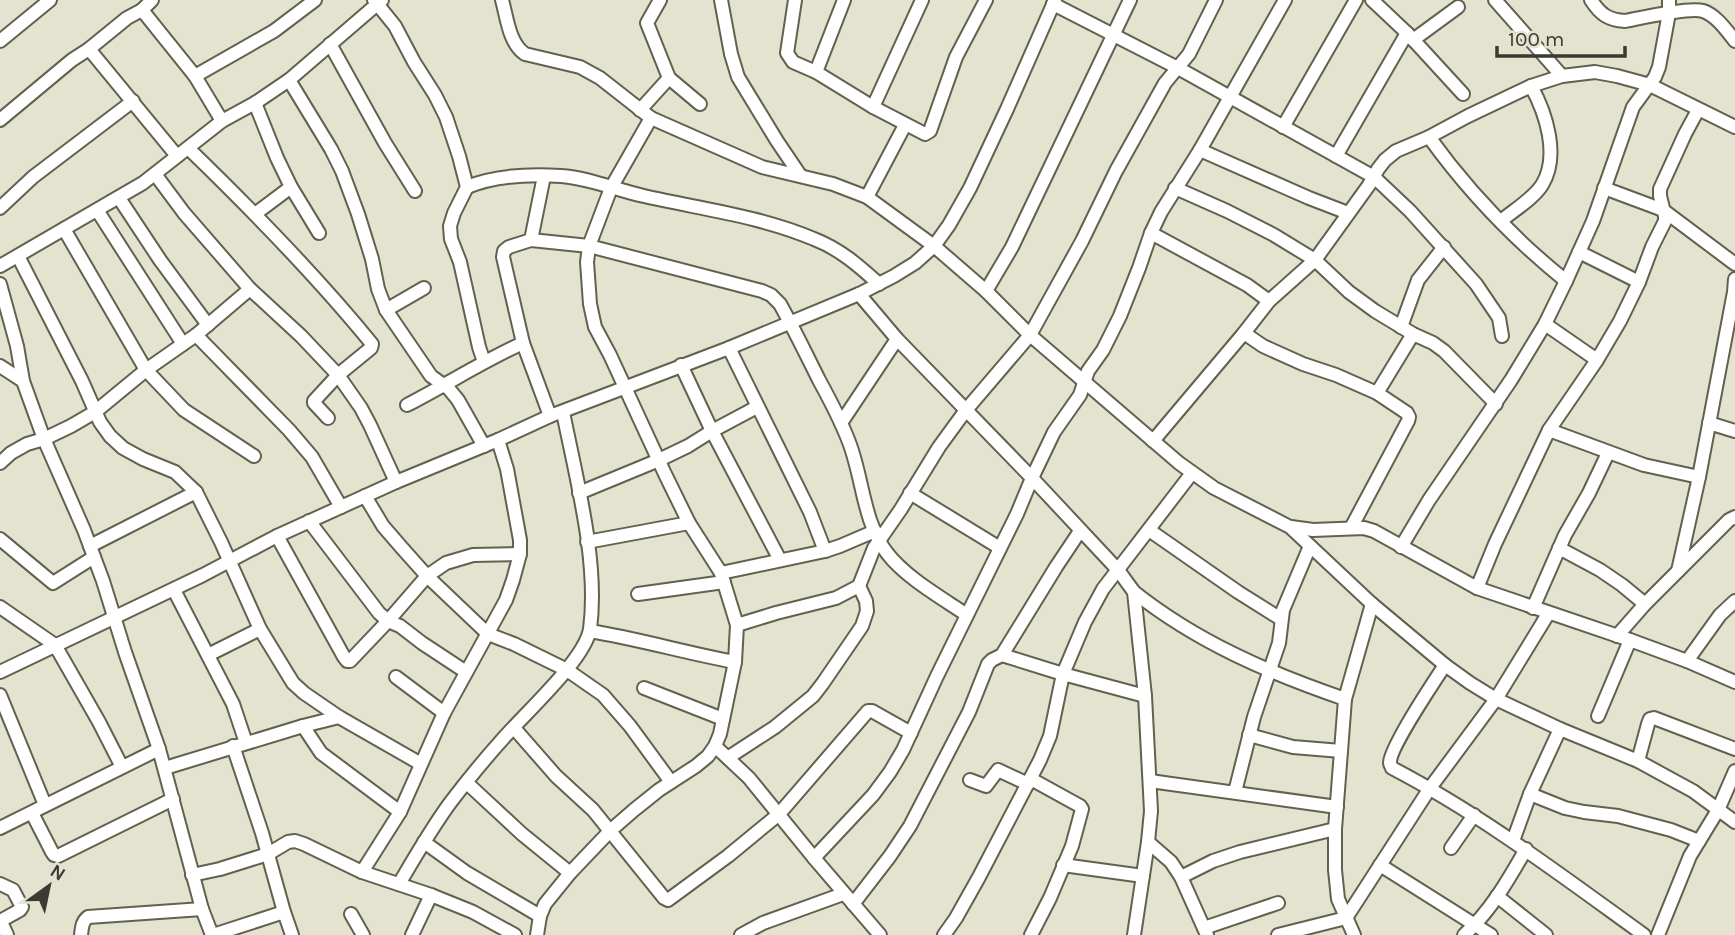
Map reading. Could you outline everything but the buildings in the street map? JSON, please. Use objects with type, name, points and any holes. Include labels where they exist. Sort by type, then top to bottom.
[{"type":"street","points":[[0,41],[50,0]]},
{"type":"street","points":[[0,120],[72,60],[152,0]]},
{"type":"street","points":[[195,76],[274,31],[314,0]]},
{"type":"street","points":[[502,0],[514,43],[525,54],[580,67],[600,78],[645,114],[762,167],[848,188],[867,197],[934,246],[1153,442],[1214,488],[1290,527],[1372,604],[1469,683],[1560,729],[1638,761],[1693,790],[1735,822]]},
{"type":"street","points":[[660,0],[647,23],[669,78],[700,104]]},
{"type":"street","points":[[721,0],[738,77],[800,175]]},
{"type":"street","points":[[795,0],[788,54],[793,62],[816,72],[873,107],[925,134],[930,131],[956,57],[986,0]]},
{"type":"street","points":[[816,72],[844,0]]},
{"type":"street","points":[[873,107],[922,0]]},
{"type":"street","points":[[986,291],[1012,247],[1130,0]]},
{"type":"street","points":[[737,625],[836,598],[859,586],[877,535],[910,493],[966,410],[1031,335],[1159,94],[1170,75],[1189,54],[1216,0]]},
{"type":"street","points":[[814,859],[873,795],[890,772],[1017,514],[1054,432],[1080,395],[1088,371],[1120,316],[1151,233],[1285,0]]},
{"type":"street","points":[[1283,127],[1356,0]]},
{"type":"street","points":[[1372,0],[1386,5],[1410,36],[1463,94]]},
{"type":"street","points":[[1495,0],[1562,76]]},
{"type":"street","points":[[1591,0],[1603,15],[1611,20],[1625,21],[1669,6],[1701,10],[1710,14],[1735,41]]},
{"type":"street","points":[[1701,10],[1713,0]]},
{"type":"street","points":[[0,266],[119,198],[155,174],[222,121],[289,80],[378,1],[446,117],[465,175],[467,187],[450,226],[484,362]]},
{"type":"street","points":[[0,673],[174,590],[277,536],[396,482],[550,416],[729,348],[859,294],[915,263],[934,246],[970,188],[1054,2],[1374,177],[1410,211],[1476,284],[1499,318],[1502,337]]},
{"type":"street","points":[[1401,547],[1429,500],[1496,404],[1545,324],[1593,221],[1633,107],[1650,85],[1659,67],[1669,6]]},
{"type":"street","points":[[1336,156],[1410,36],[1458,7]]},
{"type":"street","points":[[142,10],[195,76],[222,121]]},
{"type":"street","points":[[330,44],[415,191]]},
{"type":"street","points":[[89,49],[133,101],[183,152],[255,214],[333,296],[372,344],[371,348],[338,375],[314,402],[328,418]]},
{"type":"street","points":[[1153,442],[1269,300],[1315,260],[1385,160],[1396,151],[1531,86],[1562,76],[1595,72],[1650,85],[1735,127]]},
{"type":"street","points":[[537,935],[545,904],[570,873],[611,831],[708,756],[715,746],[723,719],[735,662],[737,625],[722,577],[690,523],[592,318],[587,262],[589,246],[611,188],[645,114],[669,78]]},
{"type":"street","points":[[289,80],[342,171],[358,214],[386,310],[431,376],[458,400],[484,446]]},
{"type":"street","points":[[1501,221],[1536,192],[1543,183],[1548,167],[1550,142],[1547,124],[1531,86]]},
{"type":"street","points":[[0,208],[33,177],[133,101]]},
{"type":"street","points":[[255,103],[291,187],[319,233]]},
{"type":"street","points":[[1477,588],[1549,430],[1597,360],[1639,282],[1664,221],[1660,189],[1698,110]]},
{"type":"street","points":[[867,197],[905,125]]},
{"type":"street","points":[[1429,137],[1462,180],[1501,221],[1566,281]]},
{"type":"street","points":[[1200,150],[1348,213]]},
{"type":"street","points":[[155,174],[184,213],[250,289],[338,375],[361,408],[396,482]]},
{"type":"street","points":[[467,187],[495,179],[544,176],[590,181],[783,227],[839,251],[880,284]]},
{"type":"street","points":[[531,240],[544,176]]},
{"type":"street","points":[[255,214],[291,187]]},
{"type":"street","points":[[1175,188],[1251,223],[1315,260],[1349,292],[1401,327],[1444,351],[1496,404]]},
{"type":"street","points":[[1604,188],[1663,210],[1735,264]]},
{"type":"street","points":[[119,198],[208,325]]},
{"type":"street","points":[[97,210],[183,344]]},
{"type":"street","points":[[64,229],[146,370],[184,410],[254,456]]},
{"type":"street","points":[[1151,233],[1269,300]]},
{"type":"street","points":[[550,416],[523,343],[503,257],[504,251],[509,247],[531,240],[589,246],[771,295],[790,321],[841,423],[850,444],[877,535],[893,560],[967,615]]},
{"type":"street","points":[[1401,327],[1418,280],[1444,247]]},
{"type":"street","points":[[1578,252],[1639,282]]},
{"type":"street","points":[[19,256],[95,412],[110,436],[123,448],[175,472],[196,492],[260,629],[293,682],[304,693],[340,717],[421,764]]},
{"type":"street","points":[[1678,571],[1735,293],[1735,279]]},
{"type":"street","points":[[0,284],[23,380],[116,617],[125,652],[165,768],[192,875],[212,935],[284,912]]},
{"type":"street","points":[[386,310],[424,288]]},
{"type":"street","points":[[0,463],[27,444],[44,439],[95,412],[146,370],[196,335],[250,289]]},
{"type":"street","points":[[859,294],[897,339],[1118,570],[1134,592],[1227,652],[1345,699]]},
{"type":"street","points":[[1545,324],[1597,360]]},
{"type":"street","points":[[1244,333],[1263,346],[1377,393],[1408,413],[1409,417],[1351,528]]},
{"type":"street","points":[[1377,393],[1413,334]]},
{"type":"street","points":[[196,335],[312,457],[341,507]]},
{"type":"street","points":[[841,423],[897,339]]},
{"type":"street","points":[[407,405],[523,343]]},
{"type":"street","points":[[729,348],[810,512],[825,551]]},
{"type":"street","points":[[681,365],[712,431],[780,560]]},
{"type":"street","points":[[0,366],[23,380]]},
{"type":"street","points":[[579,493],[688,446],[757,407]]},
{"type":"street","points":[[399,884],[450,803],[501,740],[567,670],[590,631],[590,556],[564,412]]},
{"type":"street","points":[[1709,423],[1735,431]]},
{"type":"street","points":[[1549,430],[1644,465],[1699,477]]},
{"type":"street","points":[[362,872],[400,812],[444,713],[506,600],[513,580],[520,554],[520,540],[511,487],[498,440]]},
{"type":"street","points":[[1533,608],[1571,523],[1608,453]]},
{"type":"street","points":[[944,935],[979,877],[1030,781],[1049,736],[1063,674],[1095,603],[1192,473]]},
{"type":"street","points":[[0,540],[53,583],[92,551],[196,492]]},
{"type":"street","points":[[910,493],[1000,548]]},
{"type":"street","points":[[365,496],[383,526],[427,576],[488,634],[567,670],[603,695],[671,782]]},
{"type":"street","points":[[1617,636],[1645,604],[1735,517]]},
{"type":"street","points":[[309,521],[369,602],[388,621],[400,626],[466,672]]},
{"type":"street","points":[[587,542],[690,523]]},
{"type":"street","points":[[1290,527],[1374,531],[1477,588],[1630,640],[1735,682]]},
{"type":"street","points":[[1149,530],[1281,620]]},
{"type":"street","points":[[853,904],[910,826],[970,712],[988,664],[1002,655],[1080,531]]},
{"type":"street","points":[[638,594],[722,577],[877,535]]},
{"type":"street","points":[[277,536],[300,580],[350,661],[427,576],[446,563],[473,555],[520,554]]},
{"type":"street","points":[[1235,792],[1249,735],[1279,643],[1283,610],[1310,546]]},
{"type":"street","points":[[1559,548],[1600,570],[1645,604]]},
{"type":"street","points":[[729,757],[775,727],[818,690],[862,626],[867,611],[859,586]]},
{"type":"street","points":[[174,590],[233,704],[239,744],[292,935]]},
{"type":"street","points":[[1134,592],[1145,696],[1151,811],[1134,935]]},
{"type":"street","points":[[1687,661],[1720,615],[1735,601]]},
{"type":"street","points":[[1354,935],[1338,899],[1335,829],[1345,699],[1372,604]]},
{"type":"street","points":[[0,607],[55,645],[122,767]]},
{"type":"street","points":[[1278,935],[1346,918],[1430,788],[1496,699],[1548,614]]},
{"type":"street","points":[[208,655],[260,629]]},
{"type":"street","points":[[590,631],[735,662]]},
{"type":"street","points":[[1598,716],[1630,640]]},
{"type":"street","points":[[1002,655],[1145,696]]},
{"type":"street","points":[[1445,665],[1415,710],[1391,759],[1392,768],[1474,815],[1644,935]]},
{"type":"street","points":[[396,677],[444,713]]},
{"type":"street","points":[[644,688],[723,719]]},
{"type":"street","points":[[0,695],[45,805]]},
{"type":"street","points":[[514,728],[556,776],[593,810],[668,900],[779,814],[868,711],[911,733]]},
{"type":"street","points":[[165,768],[239,744],[340,717]]},
{"type":"street","points":[[1638,761],[1648,724],[1650,719],[1654,718],[1735,749]]},
{"type":"street","points":[[303,726],[321,753],[400,812]]},
{"type":"street","points":[[1513,841],[1530,794],[1560,729]]},
{"type":"street","points":[[1249,735],[1293,747],[1341,751]]},
{"type":"street","points":[[715,746],[749,778],[880,935]]},
{"type":"street","points":[[0,828],[159,749]]},
{"type":"street","points":[[970,780],[986,786],[998,770],[1030,781],[1082,809],[1072,846],[1031,935]]},
{"type":"street","points":[[1658,935],[1685,867],[1718,810],[1735,771]]},
{"type":"street","points":[[1150,781],[1337,807]]},
{"type":"street","points":[[467,783],[522,834],[570,873]]},
{"type":"street","points":[[1530,794],[1565,808],[1618,816],[1671,830],[1699,841]]},
{"type":"street","points":[[32,813],[52,852],[58,856],[173,799]]},
{"type":"street","points":[[1451,848],[1474,815]]},
{"type":"street","points":[[1181,877],[1213,861],[1240,852],[1335,829]]},
{"type":"street","points":[[192,875],[268,854],[288,842],[295,841],[362,872],[473,912],[514,935]]},
{"type":"street","points":[[424,842],[467,873],[540,916]]},
{"type":"street","points":[[1148,842],[1171,862],[1181,877],[1205,931],[1278,903]]},
{"type":"street","points":[[1464,935],[1497,896],[1525,849]]},
{"type":"street","points":[[1063,865],[1143,876]]},
{"type":"street","points":[[1380,865],[1491,935]]},
{"type":"street","points":[[0,884],[13,890],[22,907],[20,911],[2,920],[7,935]]},
{"type":"street","points":[[741,935],[764,923],[844,894]]},
{"type":"street","points":[[412,935],[431,895]]},
{"type":"street","points":[[1497,896],[1546,935]]},
{"type":"street","points":[[82,935],[82,925],[88,917],[202,909]]},
{"type":"street","points":[[351,914],[363,935]]}]
